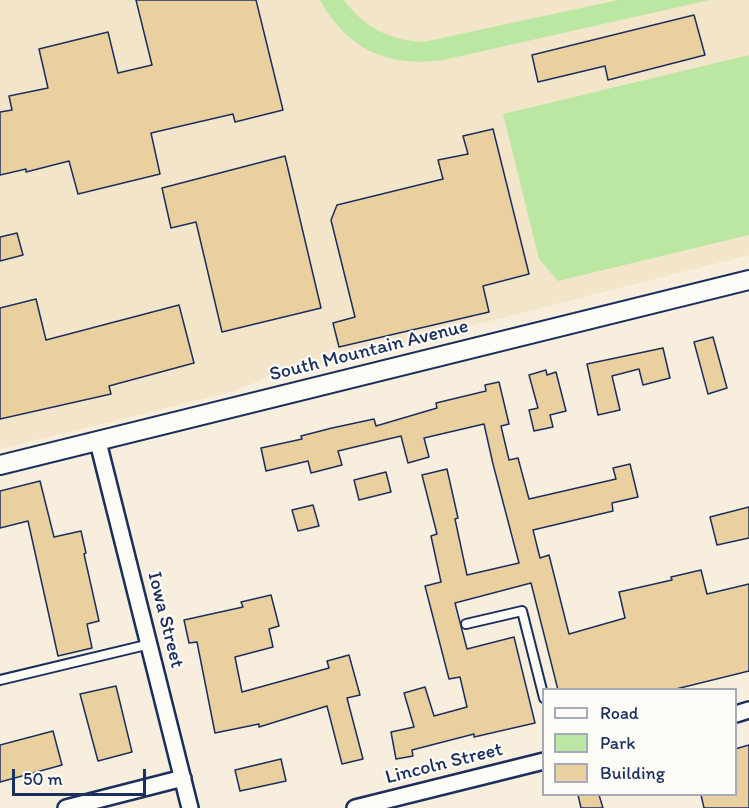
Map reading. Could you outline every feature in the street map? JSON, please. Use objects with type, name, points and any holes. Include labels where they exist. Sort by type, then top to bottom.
[{"type":"street","name":"South Mountain Avenue","points":[[0,465],[749,280]]},
{"type":"street","name":"Iowa Street","points":[[98,442],[190,808]]},
{"type":"street","name":"Lincoln Street","points":[[355,808],[542,761]]},
{"type":"street","points":[[66,808],[183,778]]},
{"type":"lane","points":[[466,624],[522,611],[542,694]]},
{"type":"lane","points":[[0,680],[150,644]]},
{"type":"shaded area","points":[[0,0],[749,0],[749,255],[266,378],[231,392],[0,449]]},
{"type":"green space","points":[[320,0],[344,0],[360,18],[378,30],[399,38],[423,42],[618,0],[710,0],[443,60],[423,62],[387,57],[356,43],[331,17]]},
{"type":"green space","points":[[749,55],[749,235],[558,281],[539,259],[503,114]]},
{"type":"building","points":[[136,0],[256,0],[283,110],[235,122],[233,114],[151,133],[160,174],[78,194],[69,161],[26,172],[26,169],[0,175],[0,112],[12,110],[9,96],[48,88],[39,49],[108,32],[118,73],[152,65]]},
{"type":"building","points":[[694,15],[705,55],[608,80],[605,66],[538,82],[532,55]]},
{"type":"building","points":[[493,129],[529,274],[483,286],[489,312],[339,347],[333,323],[355,317],[331,220],[337,205],[443,179],[438,160],[468,154],[463,136]]},
{"type":"building","points":[[285,156],[321,308],[222,332],[196,222],[171,228],[162,188]]},
{"type":"building","points":[[17,233],[23,255],[0,261],[0,237]]},
{"type":"building","points":[[36,299],[46,340],[179,305],[194,363],[109,386],[111,394],[0,419],[0,308]]},
{"type":"building","points":[[713,337],[727,388],[708,394],[694,342]]},
{"type":"building","points":[[663,348],[670,378],[643,385],[639,369],[612,376],[620,410],[598,415],[587,364]]},
{"type":"building","points":[[546,370],[547,375],[556,372],[566,411],[550,415],[553,427],[534,431],[529,410],[538,408],[529,375]]},
{"type":"building","points":[[499,382],[509,424],[501,426],[509,460],[518,458],[529,499],[616,479],[613,468],[630,464],[638,497],[612,503],[613,511],[533,530],[540,558],[549,555],[569,634],[625,618],[619,592],[672,580],[671,577],[701,570],[707,594],[749,584],[749,671],[680,688],[557,688],[531,583],[455,603],[467,649],[514,637],[535,723],[474,737],[474,734],[412,750],[413,756],[396,759],[391,732],[414,727],[404,693],[425,687],[434,716],[467,707],[460,677],[449,679],[425,586],[441,582],[431,536],[437,534],[422,475],[447,469],[467,575],[519,563],[484,424],[424,438],[429,457],[408,463],[401,436],[338,451],[342,465],[311,473],[308,461],[266,471],[261,448],[374,419],[376,426],[437,408],[436,403],[486,391],[485,385]]},
{"type":"building","points":[[386,472],[391,492],[359,500],[354,480]]},
{"type":"building","points":[[40,481],[54,537],[81,531],[99,621],[87,624],[92,648],[58,656],[28,521],[0,528],[0,491]]},
{"type":"building","points":[[313,505],[319,526],[298,531],[292,510]]},
{"type":"building","points":[[749,507],[749,538],[717,545],[710,517]]},
{"type":"building","points":[[271,595],[279,626],[269,629],[273,647],[235,657],[242,692],[329,668],[327,661],[349,655],[360,695],[347,698],[363,759],[342,764],[327,706],[259,727],[259,724],[215,733],[197,642],[189,643],[184,620],[243,607],[241,602]]},
{"type":"building","points":[[116,686],[132,752],[98,761],[80,694]]},
{"type":"building","points":[[53,731],[62,765],[0,782],[0,745]]},
{"type":"building","points":[[749,745],[749,808],[704,808],[701,796],[737,796],[737,748]]},
{"type":"building","points":[[281,759],[286,781],[240,791],[235,770]]},
{"type":"building","points":[[578,796],[599,796],[603,808],[581,808]]}]
